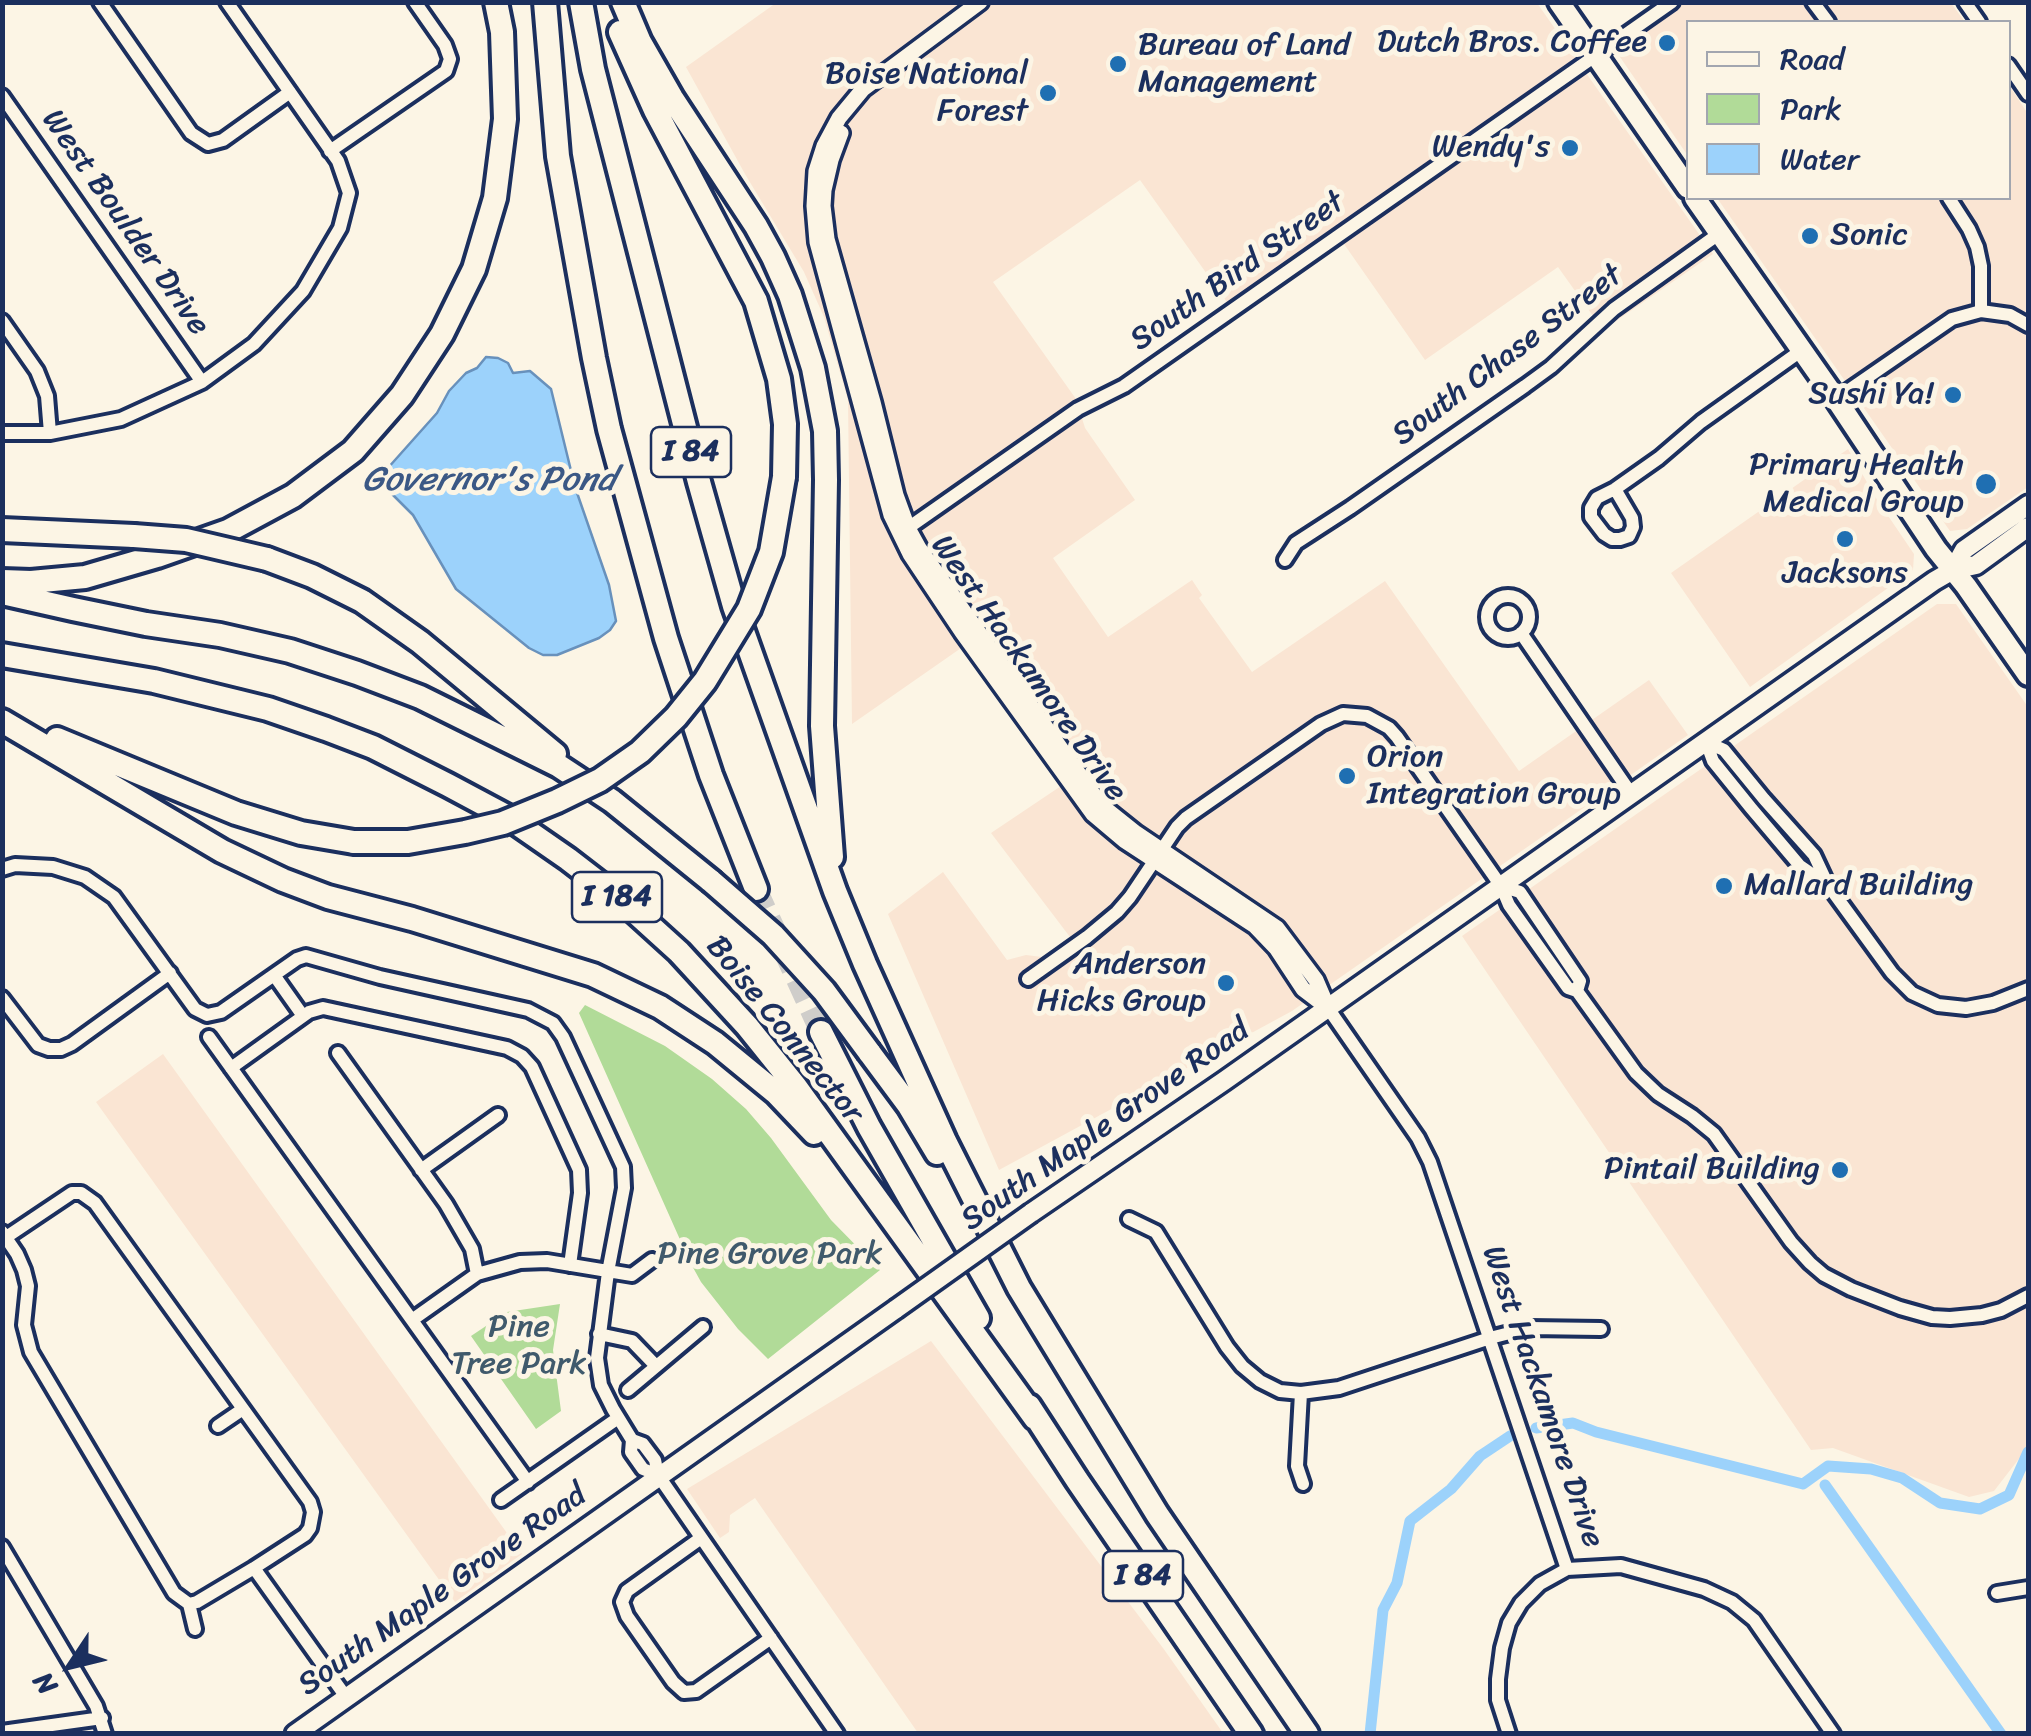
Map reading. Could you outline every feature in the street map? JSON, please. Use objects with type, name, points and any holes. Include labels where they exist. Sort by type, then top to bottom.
[{"type":"highway","points":[[2,580],[31,582],[85,576],[228,532],[294,496],[353,451],[402,395],[442,334],[474,268],[495,198],[505,119],[502,32],[496,2]]},
{"type":"highway","points":[[531,2],[558,156]]},
{"type":"highway","name":"I 84","points":[[546,2],[558,156],[594,358],[636,534],[666,638],[712,775],[756,888]]},
{"type":"highway","name":"I 84","points":[[582,2],[593,70],[734,606],[835,891],[945,1142],[1019,1288],[1157,1514],[1307,1734]]},
{"type":"highway","points":[[2,719],[236,813],[300,833],[354,842],[408,842],[502,823],[557,801],[600,780],[640,752],[676,717],[705,681],[749,609],[771,552],[784,477],[785,424],[779,379],[756,301],[655,110],[624,44],[610,2]]},
{"type":"highway","points":[[623,2],[640,42],[672,98],[773,257],[814,368],[825,431],[822,726],[835,891]]},
{"type":"highway","points":[[2,530],[186,540],[267,559],[312,576],[362,602],[420,642],[612,801]]},
{"type":"highway","points":[[2,568],[84,567],[157,556]]},
{"type":"highway","name":"Boise Connector","points":[[2,593],[146,624],[220,635],[290,651],[357,673],[458,714],[559,766],[612,801],[773,935],[824,991],[909,1106],[1019,1288]]},
{"type":"highway","name":"Boise Connector","points":[[2,655],[154,681],[268,709],[373,747],[506,816],[625,902],[680,952],[784,1072],[1036,1418]]},
{"type":"highway","points":[[2,719],[222,851],[283,880],[328,898],[412,918],[592,975],[660,1006],[776,1093],[873,1196]]},
{"type":"highway","name":"I 84","points":[[821,1032],[870,1127],[1036,1418],[1251,1734]]},
{"type":"main road","points":[[1559,2],[1686,185]]},
{"type":"main road","points":[[1696,200],[2028,675]]},
{"type":"main road","name":"South Maple Grove Road","points":[[1953,570],[1964,550],[2028,505]]},
{"type":"main road","name":"South Maple Grove Road","points":[[307,1730],[346,1697],[1031,1212],[1953,570],[1976,565],[2028,527]]},
{"type":"street","points":[[100,2],[191,133],[208,144],[223,140],[290,92]]},
{"type":"street","points":[[2,433],[50,433],[121,419],[202,382],[254,344],[302,291],[340,228],[349,193],[338,161],[227,2]]},
{"type":"street","points":[[330,150],[446,71],[450,59],[445,45],[415,2]]},
{"type":"street","points":[[934,41],[980,2]]},
{"type":"street","points":[[934,41],[995,2]]},
{"type":"street","name":"South Bird Street","points":[[908,528],[1078,409],[1124,386],[1672,2]]},
{"type":"street","name":"West Hackamore Drive","points":[[934,41],[871,94],[854,112],[837,142],[823,206],[828,265],[896,495],[919,548],[1094,795],[1159,855]]},
{"type":"street","points":[[2011,69],[2028,94]]},
{"type":"street","name":"West Boulder Drive","points":[[2,96],[202,382]]},
{"type":"street","points":[[1950,200],[1977,247],[1982,311]]},
{"type":"street","name":"South Chase Street","points":[[1285,560],[1296,543],[1525,386],[1614,308],[1720,234]]},
{"type":"street","points":[[1836,399],[1952,319],[1982,311],[2010,315],[2028,325]]},
{"type":"street","points":[[2,321],[38,371],[47,396],[50,433]]},
{"type":"street","points":[[1615,489],[1802,350]]},
{"type":"street","name":"West Hackamore Drive","points":[[868,404],[891,515],[910,554],[1075,792],[1106,827],[1277,928],[1316,980],[1328,1008],[1418,1138],[1430,1162],[1566,1568],[1620,1566],[1704,1588],[1732,1602],[1754,1620],[1833,1734]]},
{"type":"street","points":[[1521,633],[1632,795]]},
{"type":"street","points":[[1028,979],[1117,912],[1186,818],[1320,724],[1343,714],[1368,716],[1389,728],[1502,886],[1520,892],[1580,982],[1577,991],[1636,1074],[1714,1134],[1790,1242],[1810,1263],[1840,1284],[1932,1317],[1967,1318],[2001,1310],[2028,1296]]},
{"type":"street","points":[[1706,742],[1713,760],[1751,808],[1800,866],[1828,885],[1901,983],[1938,1005],[1966,1008],[2028,989]]},
{"type":"street","points":[[2,869],[15,865],[53,867],[85,877],[114,897],[195,1010],[207,1015],[221,1012],[306,956],[528,1010],[553,1023],[563,1036],[623,1167],[624,1188],[599,1334],[601,1385],[632,1440],[642,1444],[655,1460],[658,1475],[837,1734]]},
{"type":"street","points":[[2,998],[38,1045],[61,1049],[170,973]]},
{"type":"street","points":[[274,975],[303,1016]]},
{"type":"street","points":[[231,1068],[303,1016],[322,1008],[506,1048],[522,1056],[532,1067],[579,1170],[580,1193],[570,1264]]},
{"type":"street","points":[[209,1037],[528,1482]]},
{"type":"street","points":[[338,1054],[446,1204],[472,1248],[477,1274]]},
{"type":"street","points":[[422,1170],[498,1115]]},
{"type":"street","points":[[189,1604],[207,1598],[305,1535],[313,1520],[310,1502],[95,1203],[80,1193],[64,1196],[4,1236],[17,1254],[28,1286],[24,1325],[31,1352],[174,1593],[189,1604],[195,1628]]},
{"type":"street","points":[[1129,1219],[1156,1232],[1242,1366],[1280,1391],[1338,1388],[1529,1328],[1602,1328]]},
{"type":"street","points":[[412,1320],[477,1274],[520,1262],[547,1261],[632,1275],[652,1260]]},
{"type":"street","points":[[628,1390],[703,1327]]},
{"type":"street","points":[[599,1334],[632,1341],[656,1366]]},
{"type":"street","points":[[1301,1392],[1297,1466],[1303,1484]]},
{"type":"street","points":[[218,1426],[243,1408]]},
{"type":"street","points":[[501,1500],[618,1418]]},
{"type":"street","points":[[701,1538],[626,1591],[622,1602],[638,1633],[684,1692],[696,1690],[771,1638]]},
{"type":"street","points":[[2,1547],[102,1718],[106,1734]]},
{"type":"street","points":[[254,1568],[346,1697]]},
{"type":"street","points":[[1509,1734],[1498,1700],[1498,1679],[1509,1623],[1521,1603],[1540,1584],[1566,1568]]},
{"type":"street","points":[[1997,1593],[2028,1588]]},
{"type":"street","points":[[2,1732],[102,1718]]},
{"type":"shaded area","points":[[776,3],[1537,3],[1713,254],[1603,330],[1558,267],[1425,360],[1344,244],[1472,152],[1463,139],[1229,305],[1140,180],[993,282],[1076,399],[1085,428],[1135,500],[1053,558],[1108,637],[1192,580],[1202,595],[1199,598],[1252,672],[1385,581],[1519,771],[1649,680],[1688,735],[1292,1011],[999,1170],[888,914],[943,872],[1007,960],[1026,955],[1042,957],[1070,937],[991,833],[1061,786],[964,646],[852,724],[848,400],[824,317],[804,272],[686,67]]},
{"type":"shaded area","points":[[1664,3],[1951,3],[1964,20],[1686,20],[1686,153],[1609,41]]},
{"type":"shaded area","points":[[2011,88],[2028,114],[2028,487],[1967,529],[1950,531],[1718,200],[2011,200]]},
{"type":"shaded area","points":[[1848,449],[1914,554],[1913,570],[1750,687],[1671,573]]},
{"type":"shaded area","points":[[1937,604],[1956,604],[2028,707],[2028,1447],[1994,1491],[1969,1497],[1833,1448],[1811,1450],[1462,936]]},
{"type":"shaded area","points":[[163,1054],[522,1554],[455,1602],[96,1102]]},
{"type":"shaded area","points":[[931,1341],[1223,1733],[918,1733],[755,1498],[730,1515],[729,1532],[720,1538],[687,1489]]},
{"type":"green space","name":"Pine Grove Park","points":[[585,1005],[665,1046],[746,1109],[831,1220],[880,1270],[768,1359],[738,1329],[690,1262],[579,1013]]},
{"type":"green space","name":"Pine Tree Park","points":[[560,1304],[553,1350],[561,1411],[536,1429],[471,1336],[507,1312]]},
{"type":"water","name":"Governor's Pond","points":[[486,357],[508,363],[513,373],[530,371],[551,389],[575,487],[609,585],[616,621],[610,630],[557,655],[543,655],[529,648],[456,589],[413,515],[392,494],[385,475],[437,413],[449,391]]},
{"type":"waterway","points":[[1536,1428],[1573,1423],[1803,1484],[1828,1466],[1871,1469],[1902,1478],[1940,1503],[1980,1509],[2009,1495],[2028,1452]]},
{"type":"waterway","points":[[1370,1734],[1383,1610],[1397,1583],[1410,1521],[1451,1489],[1480,1456],[1510,1436]]},
{"type":"waterway","points":[[1825,1485],[2001,1734]]},
{"type":"tunnel","points":[[756,889],[821,1032]]},
{"type":"place","name":"Dutch Bros. Coffee","points":[[1667,43]]},
{"type":"place","name":"Bureau of Land Management","points":[[1118,64]]},
{"type":"place","name":"Boise National Forest","points":[[1048,93]]},
{"type":"place","name":"Wendy's","points":[[1570,148]]},
{"type":"place","name":"Sonic","points":[[1810,236]]},
{"type":"place","name":"Sushi Ya!","points":[[1953,395]]},
{"type":"place","name":"Primary Health Medical Group","points":[[1986,484]]},
{"type":"place","name":"Jacksons","points":[[1845,539]]},
{"type":"place","name":"Orion Integration Group","points":[[1347,776]]},
{"type":"place","name":"Mallard Building","points":[[1724,886]]},
{"type":"place","name":"Anderson Hicks Group","points":[[1226,983]]},
{"type":"place","name":"Pintail Building","points":[[1840,1170]]}]
